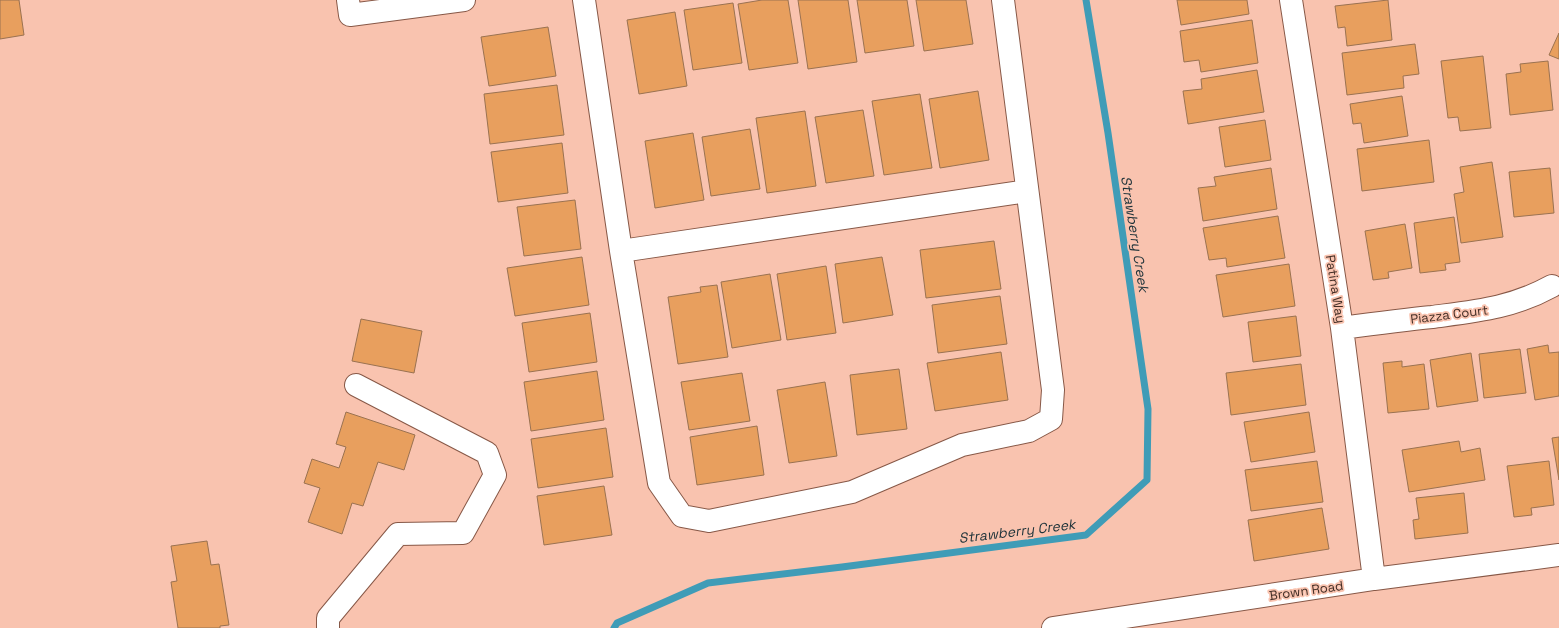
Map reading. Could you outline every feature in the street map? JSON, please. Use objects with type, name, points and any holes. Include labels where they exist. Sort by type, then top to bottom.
[{"type":"street","points":[[349,8],[464,0]]},
{"type":"street","points":[[584,0],[621,250],[660,483],[682,516],[709,521],[852,492],[962,445],[1029,432],[1051,419],[1053,390],[1003,0]]},
{"type":"street","name":"Patina Way","points":[[1291,0],[1342,328],[1374,579]]},
{"type":"street","points":[[621,250],[1027,191]]},
{"type":"street","name":"Piazza Court","points":[[1342,328],[1490,309],[1516,302],[1552,286]]},
{"type":"street","points":[[328,628],[328,618],[398,534],[463,533],[495,475],[487,453],[356,384]]},
{"type":"street","name":"Brown Road","points":[[1053,628],[1374,579],[1559,554]]},
{"type":"building","points":[[0,0],[19,0],[24,35],[0,39]]},
{"type":"building","points":[[762,0],[788,0],[798,63],[749,70],[738,4]]},
{"type":"building","points":[[798,0],[848,0],[857,62],[808,69]]},
{"type":"building","points":[[857,0],[907,0],[914,46],[865,53]]},
{"type":"building","points":[[916,0],[966,0],[973,44],[924,51]]},
{"type":"building","points":[[1177,0],[1247,0],[1249,14],[1181,25]]},
{"type":"building","points":[[1388,0],[1392,40],[1347,46],[1345,27],[1338,28],[1335,6]]},
{"type":"building","points":[[733,3],[742,63],[693,70],[684,10]]},
{"type":"building","points":[[675,12],[687,86],[639,94],[627,20]]},
{"type":"building","points":[[1252,20],[1258,63],[1201,72],[1199,60],[1184,62],[1180,31]]},
{"type":"building","points":[[548,27],[556,76],[489,86],[481,37]]},
{"type":"building","points":[[1559,33],[1559,59],[1549,55]]},
{"type":"building","points":[[1415,44],[1419,74],[1403,76],[1404,88],[1347,95],[1342,53]]},
{"type":"building","points":[[1483,56],[1491,128],[1460,131],[1458,117],[1448,118],[1441,61]]},
{"type":"building","points":[[1548,61],[1553,110],[1510,115],[1506,74],[1521,72],[1520,64]]},
{"type":"building","points":[[1257,70],[1264,112],[1188,124],[1183,91],[1202,89],[1201,79]]},
{"type":"building","points":[[557,85],[564,135],[490,144],[484,94]]},
{"type":"building","points":[[978,91],[989,160],[940,168],[929,99]]},
{"type":"building","points":[[920,94],[932,168],[884,175],[872,101]]},
{"type":"building","points":[[1402,96],[1408,136],[1364,143],[1361,123],[1353,124],[1350,104]]},
{"type":"building","points":[[863,110],[874,176],[826,183],[815,117]]},
{"type":"building","points":[[805,111],[816,186],[767,193],[756,118]]},
{"type":"building","points":[[1265,120],[1271,160],[1225,167],[1219,127]]},
{"type":"building","points":[[750,129],[760,189],[711,196],[702,137]]},
{"type":"building","points":[[693,133],[704,200],[655,208],[645,141]]},
{"type":"building","points":[[1429,140],[1434,182],[1362,191],[1357,149]]},
{"type":"building","points":[[562,143],[568,193],[498,202],[491,152]]},
{"type":"building","points":[[1492,162],[1503,237],[1461,243],[1454,194],[1464,192],[1460,167]]},
{"type":"building","points":[[1271,168],[1277,209],[1203,221],[1198,188],[1216,186],[1214,177]]},
{"type":"building","points":[[1550,168],[1554,213],[1514,217],[1509,172]]},
{"type":"building","points":[[575,200],[581,249],[524,256],[517,207]]},
{"type":"building","points":[[1278,216],[1285,258],[1227,267],[1226,258],[1209,260],[1203,228]]},
{"type":"building","points":[[1454,217],[1460,262],[1445,264],[1446,270],[1420,273],[1414,223]]},
{"type":"building","points":[[1405,224],[1412,268],[1388,272],[1389,278],[1373,280],[1365,231]]},
{"type":"building","points":[[994,241],[1001,289],[926,298],[920,250]]},
{"type":"building","points":[[582,257],[589,305],[515,316],[507,268]]},
{"type":"building","points":[[882,257],[893,315],[843,323],[835,264]]},
{"type":"building","points":[[1289,264],[1295,306],[1223,317],[1216,275]]},
{"type":"building","points":[[826,266],[836,333],[787,340],[777,274]]},
{"type":"building","points":[[770,274],[781,340],[732,348],[721,282]]},
{"type":"building","points":[[717,285],[728,357],[678,364],[668,297],[701,292],[700,287]]},
{"type":"building","points":[[1000,296],[1007,344],[938,353],[932,305]]},
{"type":"building","points":[[590,313],[597,362],[529,372],[522,323]]},
{"type":"building","points":[[1296,316],[1301,356],[1253,362],[1248,322]]},
{"type":"building","points":[[361,319],[422,331],[414,373],[352,361]]},
{"type":"building","points":[[1548,345],[1549,353],[1559,352],[1559,396],[1535,400],[1527,349]]},
{"type":"building","points":[[1520,349],[1526,393],[1484,398],[1479,354]]},
{"type":"building","points":[[1001,352],[1008,400],[935,411],[927,363]]},
{"type":"building","points":[[1471,353],[1478,401],[1437,407],[1430,360]]},
{"type":"building","points":[[1402,361],[1402,367],[1424,364],[1429,409],[1388,413],[1383,363]]},
{"type":"building","points":[[1301,364],[1306,405],[1231,415],[1226,373]]},
{"type":"building","points":[[899,369],[907,429],[857,435],[850,375]]},
{"type":"building","points":[[597,371],[604,420],[531,431],[524,382]]},
{"type":"building","points":[[742,373],[750,421],[689,430],[681,382]]},
{"type":"building","points":[[825,382],[837,456],[789,463],[777,390]]},
{"type":"building","points":[[346,412],[415,435],[404,470],[378,462],[363,506],[352,503],[342,534],[308,522],[320,488],[304,483],[312,459],[339,468],[346,447],[336,444]]},
{"type":"building","points":[[1309,412],[1315,452],[1251,462],[1244,422]]},
{"type":"building","points":[[757,426],[764,475],[697,485],[690,437]]},
{"type":"building","points":[[606,428],[613,477],[538,488],[531,439]]},
{"type":"building","points":[[1559,437],[1559,480],[1552,438]]},
{"type":"building","points":[[1459,441],[1461,452],[1480,448],[1485,480],[1409,492],[1402,450]]},
{"type":"building","points":[[1317,461],[1323,502],[1251,511],[1245,470]]},
{"type":"building","points":[[1549,461],[1554,505],[1531,508],[1532,515],[1514,517],[1507,466]]},
{"type":"building","points":[[604,486],[612,535],[544,545],[537,496]]},
{"type":"building","points":[[1464,493],[1468,533],[1415,539],[1413,520],[1419,519],[1416,498]]},
{"type":"building","points":[[1322,508],[1329,549],[1254,561],[1248,520]]},
{"type":"building","points":[[207,541],[211,565],[219,564],[229,625],[220,626],[220,628],[178,628],[171,582],[177,581],[171,546]]},
{"type":"waterway","name":"Strawberry Creek","points":[[614,628],[617,623],[708,583],[1086,535],[1147,480],[1148,409],[1108,133],[1086,0]]}]
